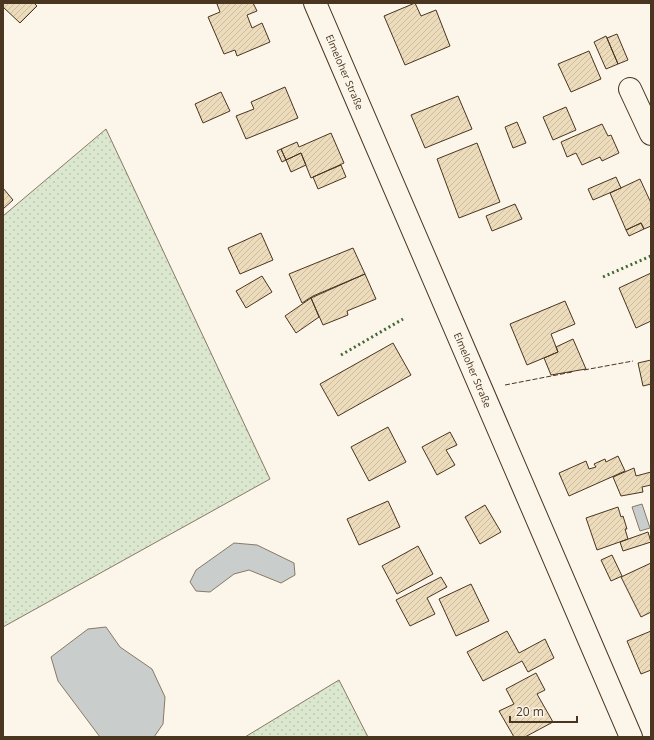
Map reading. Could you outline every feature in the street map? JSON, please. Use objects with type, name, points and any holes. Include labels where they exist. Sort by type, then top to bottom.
[{"type":"street","name":"Elmeloher Straße","points":[[315,3],[631,737]]},
{"type":"street","points":[[630,88],[651,134]]},
{"type":"green space","points":[[106,129],[270,479],[3,627],[3,216]]},
{"type":"green space","points":[[339,680],[368,737],[245,737]]},
{"type":"shaded area","points":[[642,504],[650,528],[640,531],[632,507]]},
{"type":"shaded area","points":[[234,543],[257,545],[294,563],[295,575],[281,583],[249,570],[234,574],[210,592],[196,591],[190,582],[196,570]]},
{"type":"shaded area","points":[[106,627],[120,647],[152,669],[165,697],[163,724],[154,737],[100,737],[58,681],[51,657],[88,629]]},
{"type":"building","points":[[3,3],[34,3],[37,6],[20,23],[3,7]]},
{"type":"building","points":[[253,3],[257,11],[247,15],[252,28],[262,23],[270,42],[237,56],[235,50],[224,54],[208,17],[220,12],[217,4]]},
{"type":"building","points":[[415,3],[421,16],[436,10],[450,46],[405,65],[384,16]]},
{"type":"building","points":[[617,34],[628,60],[618,64],[607,38]]},
{"type":"building","points":[[606,36],[618,64],[606,69],[594,42]]},
{"type":"building","points":[[589,51],[601,79],[571,92],[558,64]]},
{"type":"building","points":[[285,87],[298,118],[246,139],[236,116],[254,109],[251,102]]},
{"type":"building","points":[[221,92],[230,111],[203,123],[195,104]]},
{"type":"building","points":[[458,96],[472,129],[425,148],[411,115]]},
{"type":"building","points":[[566,107],[576,130],[553,140],[543,117]]},
{"type":"building","points":[[517,122],[526,143],[513,148],[505,127]]},
{"type":"building","points":[[602,124],[608,136],[611,135],[619,153],[602,161],[600,157],[582,165],[576,153],[567,157],[561,142]]},
{"type":"building","points":[[331,133],[344,163],[311,178],[301,153],[286,160],[281,149],[297,142],[299,147]]},
{"type":"building","points":[[477,143],[500,202],[459,218],[437,159]]},
{"type":"building","points":[[281,149],[286,160],[282,162],[277,151]]},
{"type":"building","points":[[301,153],[306,165],[291,172],[286,160]]},
{"type":"building","points":[[341,165],[346,177],[318,189],[313,177]]},
{"type":"building","points":[[616,177],[621,188],[593,200],[588,189]]},
{"type":"building","points":[[640,179],[651,203],[651,226],[644,229],[641,223],[626,230],[610,193]]},
{"type":"building","points":[[3,188],[13,200],[3,209]]},
{"type":"building","points":[[515,204],[522,219],[492,231],[486,216]]},
{"type":"building","points":[[641,223],[644,229],[629,236],[626,230]]},
{"type":"building","points":[[261,233],[273,260],[240,274],[228,248]]},
{"type":"building","points":[[353,248],[365,274],[313,296],[302,303],[289,274]]},
{"type":"building","points":[[651,273],[651,321],[636,328],[619,288]]},
{"type":"building","points":[[365,274],[376,299],[347,311],[348,315],[323,325],[311,298]]},
{"type":"building","points":[[262,276],[272,292],[246,308],[236,291]]},
{"type":"building","points":[[311,298],[319,317],[296,333],[285,316]]},
{"type":"building","points":[[565,301],[575,324],[551,334],[558,352],[527,365],[510,324]]},
{"type":"building","points":[[573,339],[586,369],[551,375],[544,358],[558,352],[556,347]]},
{"type":"building","points":[[393,343],[411,375],[338,416],[320,384]]},
{"type":"building","points":[[651,360],[651,384],[643,386],[638,363]]},
{"type":"building","points":[[388,427],[406,462],[369,481],[351,447]]},
{"type":"building","points":[[450,432],[457,445],[446,450],[455,465],[437,475],[422,447]]},
{"type":"building","points":[[618,456],[625,471],[569,496],[559,473],[586,461],[589,469],[596,467],[594,464],[605,459],[606,462]]},
{"type":"building","points":[[634,468],[636,476],[651,472],[651,485],[642,487],[643,492],[621,496],[613,477]]},
{"type":"building","points":[[388,501],[400,527],[359,545],[347,519]]},
{"type":"building","points":[[485,505],[501,532],[480,544],[465,517]]},
{"type":"building","points":[[618,507],[621,517],[623,516],[628,539],[597,550],[586,518]]},
{"type":"building","points":[[648,532],[651,542],[623,551],[620,542]]},
{"type":"building","points":[[418,546],[433,574],[397,594],[382,566]]},
{"type":"building","points":[[612,555],[622,576],[611,581],[601,560]]},
{"type":"building","points":[[651,563],[651,612],[641,617],[621,577]]},
{"type":"building","points":[[441,577],[447,587],[427,598],[435,614],[410,626],[396,600]]},
{"type":"building","points":[[471,584],[489,621],[456,636],[439,599]]},
{"type":"building","points":[[507,631],[519,653],[545,639],[554,658],[528,672],[522,661],[483,681],[467,652]]},
{"type":"building","points":[[651,631],[651,670],[641,674],[627,641]]},
{"type":"building","points":[[536,673],[545,690],[537,694],[553,722],[525,737],[514,737],[499,711],[514,704],[506,689]]},
{"type":"hedge","points":[[603,277],[651,256]]},
{"type":"hedge","points":[[341,355],[403,319]]},
{"type":"fence","points":[[584,370],[633,361]]},
{"type":"fence","points":[[505,385],[572,372]]}]
